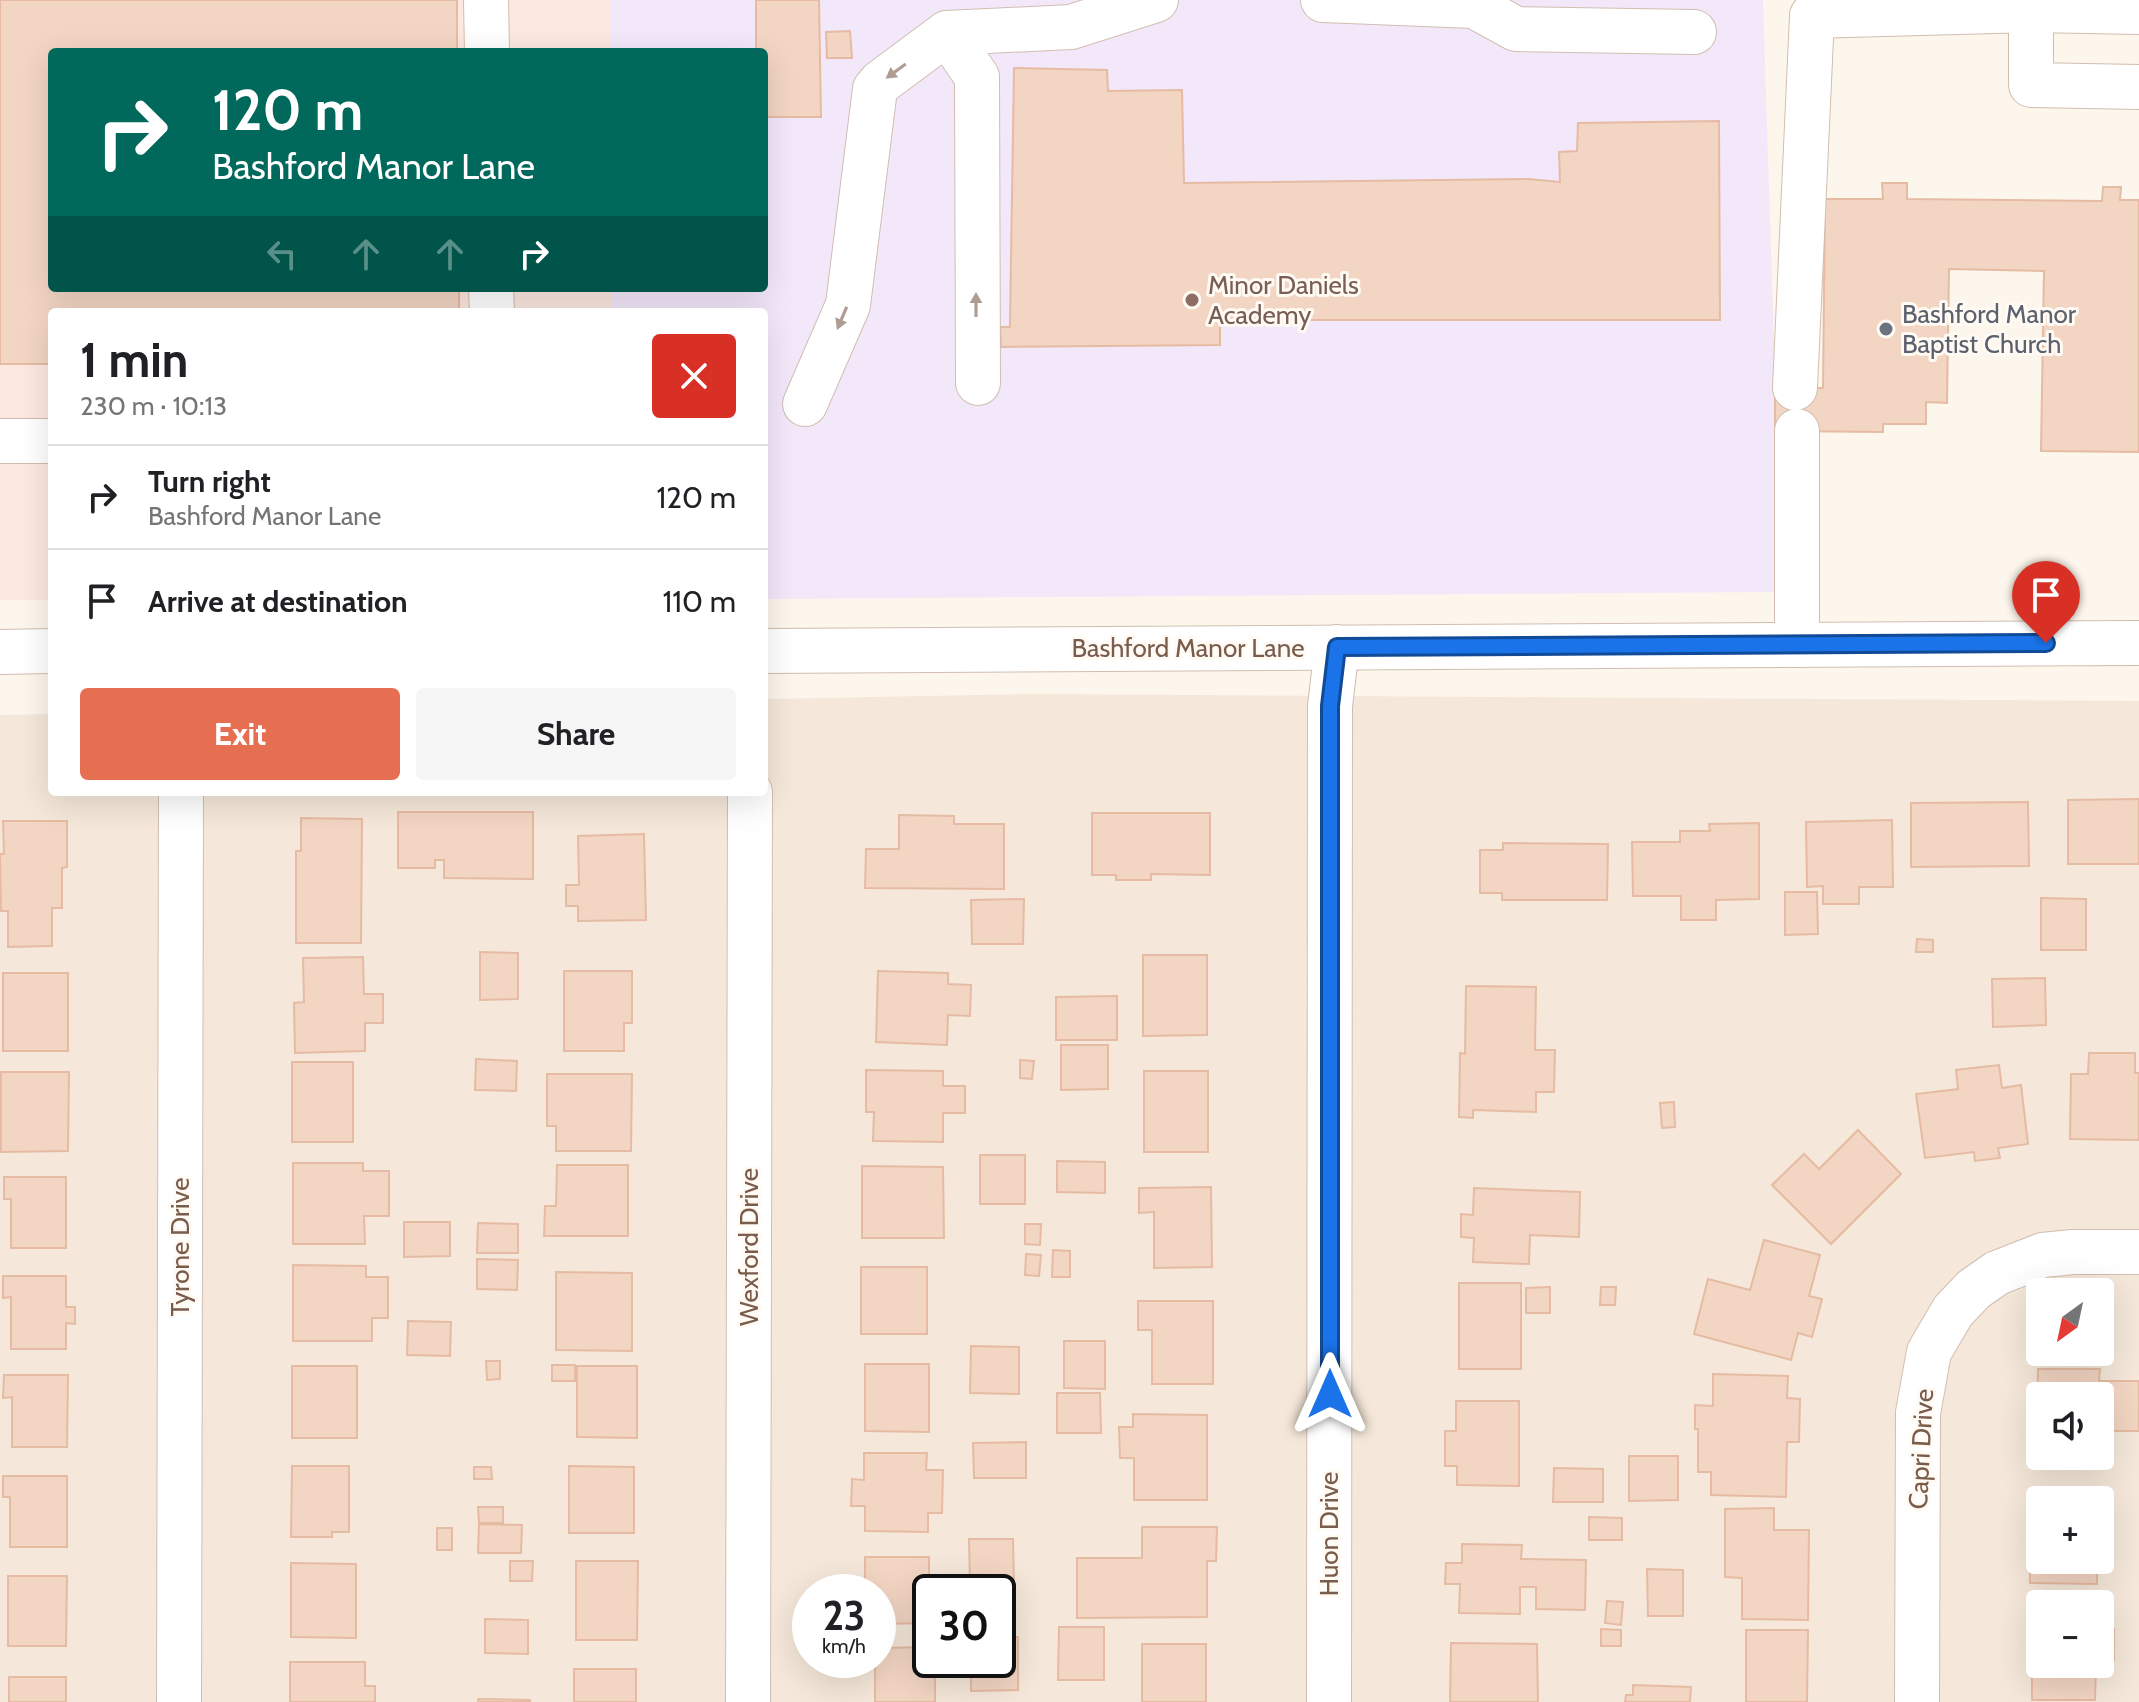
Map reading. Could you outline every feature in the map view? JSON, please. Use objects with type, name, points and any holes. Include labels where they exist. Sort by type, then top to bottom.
[{"type":"street","points":[[486,0],[487,48]]},
{"type":"street","points":[[805,404],[848,305],[875,89],[881,82],[947,33],[1071,27],[1156,0]]},
{"type":"street","points":[[1323,0],[1474,6],[1516,29],[1694,32]]},
{"type":"street","points":[[2033,5],[2031,85],[2139,87]]},
{"type":"street","points":[[1795,388],[1819,8],[2033,5],[2139,12]]},
{"type":"street","points":[[947,33],[977,77],[978,383]]},
{"type":"street","points":[[1797,431],[1797,645]]},
{"type":"street","points":[[0,441],[48,441]]},
{"type":"street","name":"Bashford Manor Lane","points":[[768,651],[2139,643]]},
{"type":"street","name":"Huon Drive","points":[[1329,1702],[1330,706],[1337,647]]},
{"type":"street","points":[[0,652],[48,651]]},
{"type":"street","name":"Tyrone Drive","points":[[179,1702],[181,796]]},
{"type":"street","name":"Wexford Drive","points":[[748,1702],[750,796]]},
{"type":"street","name":"Capri Drive","points":[[1917,1702],[1918,1413],[1929,1352],[1953,1311],[1974,1289],[1997,1273],[2043,1255],[2139,1252]]},
{"type":"shaded area","points":[[0,0],[609,0],[609,48],[48,48],[48,292],[612,292],[612,308],[48,308],[48,600],[0,600]]},
{"type":"shaded area","name":"Minor Daniels Academy","points":[[609,0],[1763,0],[1782,592],[768,599],[768,308],[612,308],[612,292],[768,292],[768,48],[609,48]]},
{"type":"shaded area","points":[[1029,694],[2139,701],[2139,1702],[0,1702],[0,715],[48,714],[48,796],[768,796],[768,699]]},
{"type":"building","points":[[0,0],[457,0],[457,48],[48,48],[48,292],[459,292],[459,308],[48,308],[48,364],[0,364]]},
{"type":"building","points":[[756,0],[819,0],[821,117],[768,117],[768,48],[756,48]]},
{"type":"building","points":[[850,31],[852,58],[827,58],[826,32]]},
{"type":"building","name":"Minor Daniels Academy","points":[[1014,68],[1107,70],[1108,91],[1182,90],[1184,183],[1528,179],[1560,182],[1559,152],[1577,151],[1578,123],[1719,121],[1720,320],[1220,320],[1220,345],[1001,347],[1000,327],[1010,327]]},
{"type":"building","name":"Bashford Manor Baptist Church","points":[[1882,183],[1907,183],[1907,199],[2102,201],[2103,187],[2121,187],[2120,200],[2139,200],[2139,452],[2041,451],[2044,271],[1949,269],[1947,403],[1926,402],[1926,424],[1883,424],[1883,432],[1775,431],[1775,388],[1823,388],[1825,199],[1883,199]]},
{"type":"building","points":[[2139,799],[2139,864],[2068,864],[2068,800]]},
{"type":"building","points":[[2028,802],[2029,866],[1911,867],[1911,803]]},
{"type":"building","points":[[398,812],[533,812],[533,879],[444,878],[444,860],[435,860],[435,868],[398,868]]},
{"type":"building","points":[[1092,813],[1210,813],[1210,875],[1151,874],[1151,880],[1116,880],[1116,875],[1092,875]]},
{"type":"building","points":[[899,815],[954,816],[954,824],[1004,824],[1004,889],[865,888],[866,849],[899,849]]},
{"type":"building","points":[[301,818],[362,819],[361,943],[296,943],[296,851],[301,851]]},
{"type":"building","points":[[1892,820],[1893,887],[1859,887],[1859,904],[1823,904],[1823,886],[1807,887],[1806,822]]},
{"type":"building","points":[[3,821],[67,821],[67,867],[62,868],[62,908],[52,908],[52,946],[8,947],[8,911],[1,911]]},
{"type":"building","points":[[1759,823],[1759,899],[1716,900],[1716,920],[1681,920],[1681,896],[1633,896],[1632,842],[1680,842],[1680,831],[1710,831],[1709,824]]},
{"type":"building","points":[[644,834],[646,920],[578,921],[578,906],[566,906],[566,885],[579,885],[578,836]]},
{"type":"building","points":[[1503,843],[1608,844],[1607,900],[1502,900],[1502,893],[1480,893],[1480,850],[1503,850]]},
{"type":"building","points":[[1785,892],[1817,892],[1818,934],[1785,935]]},
{"type":"building","points":[[2041,898],[2086,899],[2086,950],[2041,950]]},
{"type":"building","points":[[1024,899],[1023,944],[972,944],[971,900]]},
{"type":"building","points":[[1917,939],[1933,940],[1933,952],[1916,952]]},
{"type":"building","points":[[480,952],[518,953],[518,999],[480,1000]]},
{"type":"building","points":[[1143,955],[1207,955],[1207,1035],[1143,1036]]},
{"type":"building","points":[[363,957],[364,994],[383,994],[383,1023],[365,1023],[365,1051],[295,1053],[294,1003],[304,1002],[303,958]]},
{"type":"building","points":[[564,971],[632,971],[632,1023],[624,1023],[624,1051],[564,1051]]},
{"type":"building","points":[[878,971],[948,973],[948,984],[971,985],[970,1016],[948,1015],[947,1045],[876,1042]]},
{"type":"building","points":[[3,973],[68,973],[68,1051],[3,1051]]},
{"type":"building","points":[[2045,978],[2046,1025],[1993,1027],[1992,979]]},
{"type":"building","points":[[1466,986],[1536,987],[1535,1050],[1555,1050],[1554,1092],[1536,1092],[1536,1112],[1473,1110],[1473,1118],[1459,1117],[1460,1053],[1465,1054]]},
{"type":"building","points":[[1117,996],[1117,1040],[1056,1040],[1056,997]]},
{"type":"building","points":[[1061,1045],[1108,1045],[1108,1089],[1061,1090]]},
{"type":"building","points":[[2089,1053],[2135,1053],[2135,1073],[2139,1073],[2139,1140],[2070,1139],[2071,1074],[2088,1074]]},
{"type":"building","points":[[476,1059],[517,1061],[516,1091],[475,1090]]},
{"type":"building","points":[[1020,1060],[1034,1061],[1032,1079],[1020,1078]]},
{"type":"building","points":[[292,1062],[353,1062],[353,1142],[292,1142]]},
{"type":"building","points":[[1999,1065],[2002,1088],[2021,1085],[2028,1144],[1998,1148],[2000,1158],[1975,1161],[1974,1152],[1925,1158],[1916,1094],[1958,1089],[1956,1070]]},
{"type":"building","points":[[866,1070],[943,1071],[943,1086],[965,1086],[965,1113],[943,1113],[943,1142],[873,1141],[874,1112],[866,1112]]},
{"type":"building","points":[[1144,1071],[1208,1071],[1208,1152],[1144,1152]]},
{"type":"building","points":[[1,1072],[69,1072],[68,1151],[1,1152]]},
{"type":"building","points":[[547,1074],[632,1074],[631,1151],[556,1151],[556,1126],[547,1126]]},
{"type":"building","points":[[1674,1102],[1675,1127],[1662,1128],[1660,1103]]},
{"type":"building","points":[[1858,1130],[1901,1174],[1831,1244],[1772,1185],[1804,1154],[1819,1169]]},
{"type":"building","points":[[980,1155],[1025,1155],[1025,1204],[980,1204]]},
{"type":"building","points":[[1057,1161],[1105,1162],[1105,1193],[1057,1192]]},
{"type":"building","points":[[293,1163],[363,1163],[363,1171],[389,1171],[389,1216],[364,1216],[365,1244],[293,1244]]},
{"type":"building","points":[[557,1165],[628,1165],[628,1236],[544,1236],[545,1206],[556,1206]]},
{"type":"building","points":[[862,1166],[943,1167],[944,1238],[862,1238]]},
{"type":"building","points":[[4,1177],[66,1177],[66,1248],[11,1248],[11,1199],[4,1199]]},
{"type":"building","points":[[1211,1187],[1212,1267],[1154,1268],[1154,1212],[1139,1213],[1139,1188]]},
{"type":"building","points":[[1474,1188],[1580,1192],[1579,1237],[1530,1235],[1529,1264],[1473,1262],[1474,1238],[1461,1237],[1461,1214],[1473,1215]]},
{"type":"building","points":[[404,1222],[450,1222],[450,1256],[404,1257]]},
{"type":"building","points":[[478,1223],[518,1224],[518,1253],[477,1253]]},
{"type":"building","points":[[1025,1224],[1041,1224],[1040,1245],[1025,1244]]},
{"type":"building","points":[[1764,1240],[1820,1255],[1809,1296],[1822,1299],[1812,1337],[1798,1333],[1791,1360],[1694,1334],[1708,1279],[1750,1290]]},
{"type":"building","points":[[1053,1250],[1070,1251],[1070,1277],[1052,1277]]},
{"type":"building","points":[[1026,1254],[1041,1255],[1039,1276],[1025,1275]]},
{"type":"building","points":[[477,1259],[518,1260],[517,1290],[477,1289]]},
{"type":"building","points":[[293,1265],[366,1266],[366,1277],[388,1277],[388,1318],[372,1318],[372,1341],[293,1341]]},
{"type":"building","points":[[861,1267],[927,1267],[927,1334],[861,1334]]},
{"type":"building","points":[[556,1272],[632,1273],[632,1351],[556,1350]]},
{"type":"building","points":[[3,1276],[66,1276],[66,1307],[75,1307],[75,1324],[66,1323],[66,1349],[11,1349],[11,1297],[3,1298]]},
{"type":"building","points":[[1459,1283],[1521,1283],[1521,1369],[1459,1369]]},
{"type":"building","points":[[1550,1287],[1550,1313],[1526,1313],[1526,1288]]},
{"type":"building","points":[[1601,1287],[1616,1287],[1615,1305],[1600,1305]]},
{"type":"building","points":[[1138,1301],[1213,1301],[1213,1384],[1152,1384],[1152,1330],[1138,1330]]},
{"type":"building","points":[[408,1321],[451,1322],[450,1356],[407,1355]]},
{"type":"building","points":[[1064,1341],[1105,1341],[1105,1389],[1064,1388]]},
{"type":"building","points":[[971,1346],[1019,1347],[1019,1394],[970,1393]]},
{"type":"building","points":[[486,1361],[500,1361],[500,1379],[487,1380]]},
{"type":"building","points":[[865,1364],[929,1364],[929,1432],[865,1431]]},
{"type":"building","points":[[552,1365],[575,1365],[575,1381],[552,1381]]},
{"type":"building","points":[[292,1366],[357,1366],[357,1438],[292,1438]]},
{"type":"building","points":[[577,1366],[637,1366],[637,1438],[577,1437]]},
{"type":"building","points":[[2038,1369],[2100,1369],[2099,1381],[2139,1381],[2139,1431],[2114,1431],[2114,1382],[2038,1382]]},
{"type":"building","points":[[1713,1374],[1788,1376],[1787,1398],[1800,1399],[1799,1442],[1787,1442],[1786,1497],[1711,1495],[1711,1472],[1698,1472],[1695,1405],[1713,1406]]},
{"type":"building","points":[[4,1375],[68,1375],[67,1447],[12,1447],[12,1397],[3,1398]]},
{"type":"building","points":[[1057,1393],[1100,1393],[1101,1433],[1057,1433]]},
{"type":"building","points":[[1456,1401],[1519,1401],[1519,1486],[1457,1485],[1457,1466],[1445,1466],[1445,1431],[1456,1431]]},
{"type":"building","points":[[1133,1414],[1207,1415],[1207,1500],[1134,1500],[1134,1458],[1120,1458],[1119,1427],[1133,1427]]},
{"type":"building","points":[[1026,1442],[1026,1478],[974,1478],[973,1443]]},
{"type":"building","points":[[864,1453],[927,1453],[926,1470],[943,1470],[942,1513],[928,1513],[928,1532],[865,1531],[865,1506],[851,1506],[852,1479],[864,1480]]},
{"type":"building","points":[[1629,1456],[1678,1456],[1678,1500],[1629,1501]]},
{"type":"building","points":[[292,1466],[349,1466],[349,1532],[332,1532],[332,1537],[291,1537]]},
{"type":"building","points":[[569,1466],[634,1467],[634,1533],[569,1533]]},
{"type":"building","points":[[474,1467],[491,1467],[492,1479],[474,1479]]},
{"type":"building","points":[[1554,1468],[1603,1469],[1603,1502],[1553,1502]]},
{"type":"building","points":[[3,1476],[67,1476],[67,1547],[10,1547],[10,1497],[3,1497]]},
{"type":"building","points":[[478,1507],[503,1507],[503,1523],[479,1523]]},
{"type":"building","points":[[1774,1508],[1774,1530],[1809,1530],[1808,1620],[1742,1619],[1742,1578],[1725,1577],[1725,1509]]},
{"type":"building","points":[[1589,1517],[1622,1518],[1622,1540],[1589,1540]]},
{"type":"building","points":[[479,1524],[522,1525],[521,1553],[478,1553]]},
{"type":"building","points":[[1142,1527],[1217,1527],[1216,1561],[1207,1561],[1207,1617],[1077,1618],[1077,1558],[1142,1558]]},
{"type":"building","points":[[437,1528],[452,1528],[452,1550],[437,1550]]},
{"type":"building","points":[[969,1539],[1013,1539],[1014,1574],[970,1574]]},
{"type":"building","points":[[1462,1544],[1522,1545],[1521,1559],[1586,1560],[1585,1610],[1536,1609],[1536,1587],[1520,1587],[1520,1614],[1459,1613],[1460,1584],[1445,1584],[1446,1563],[1462,1563]]},
{"type":"building","points":[[865,1557],[929,1557],[929,1574],[912,1574],[912,1623],[896,1624],[896,1574],[865,1574]]},
{"type":"building","points":[[510,1561],[533,1561],[532,1581],[510,1581]]},
{"type":"building","points":[[576,1561],[638,1561],[637,1640],[576,1640]]},
{"type":"building","points":[[291,1563],[356,1564],[356,1638],[291,1637]]},
{"type":"building","points":[[1647,1569],[1683,1570],[1683,1616],[1648,1616]]},
{"type":"building","points":[[2030,1574],[2097,1574],[2097,1584],[2030,1583]]},
{"type":"building","points":[[8,1576],[67,1576],[66,1646],[8,1646]]},
{"type":"building","points":[[1607,1601],[1623,1602],[1621,1625],[1605,1623]]},
{"type":"building","points":[[485,1619],[528,1620],[528,1654],[485,1653]]},
{"type":"building","points":[[1059,1627],[1104,1627],[1104,1680],[1058,1680]]},
{"type":"building","points":[[1601,1629],[1621,1630],[1621,1646],[1601,1646]]},
{"type":"building","points":[[1746,1630],[1808,1630],[1807,1702],[1746,1702]]},
{"type":"building","points":[[1018,1637],[1018,1690],[971,1691],[971,1678],[1016,1678]]},
{"type":"building","points":[[1451,1643],[1537,1644],[1538,1702],[1450,1702]]},
{"type":"building","points":[[1142,1644],[1206,1644],[1206,1702],[1142,1702]]},
{"type":"building","points":[[912,1647],[912,1678],[935,1678],[935,1702],[875,1702],[875,1678],[896,1678],[896,1648]]},
{"type":"building","points":[[290,1662],[365,1662],[365,1686],[375,1686],[375,1702],[290,1702]]},
{"type":"building","points":[[574,1669],[636,1669],[636,1702],[574,1702]]},
{"type":"building","points":[[9,1677],[66,1677],[66,1702],[9,1702]]},
{"type":"building","points":[[2032,1678],[2096,1678],[2095,1700],[2032,1700]]},
{"type":"building","points":[[1633,1685],[1691,1687],[1690,1702],[1625,1702],[1626,1695],[1633,1695]]},
{"type":"building","points":[[478,1699],[530,1700],[530,1702],[478,1702]]},
{"type":"place","name":"Minor Daniels Academy","points":[[1192,300]]},
{"type":"place","name":"Bashford Manor Baptist Church","points":[[1886,329]]},
{"type":"route","points":[[1330,1394],[1330,706],[1337,647],[2046,643]]}]
